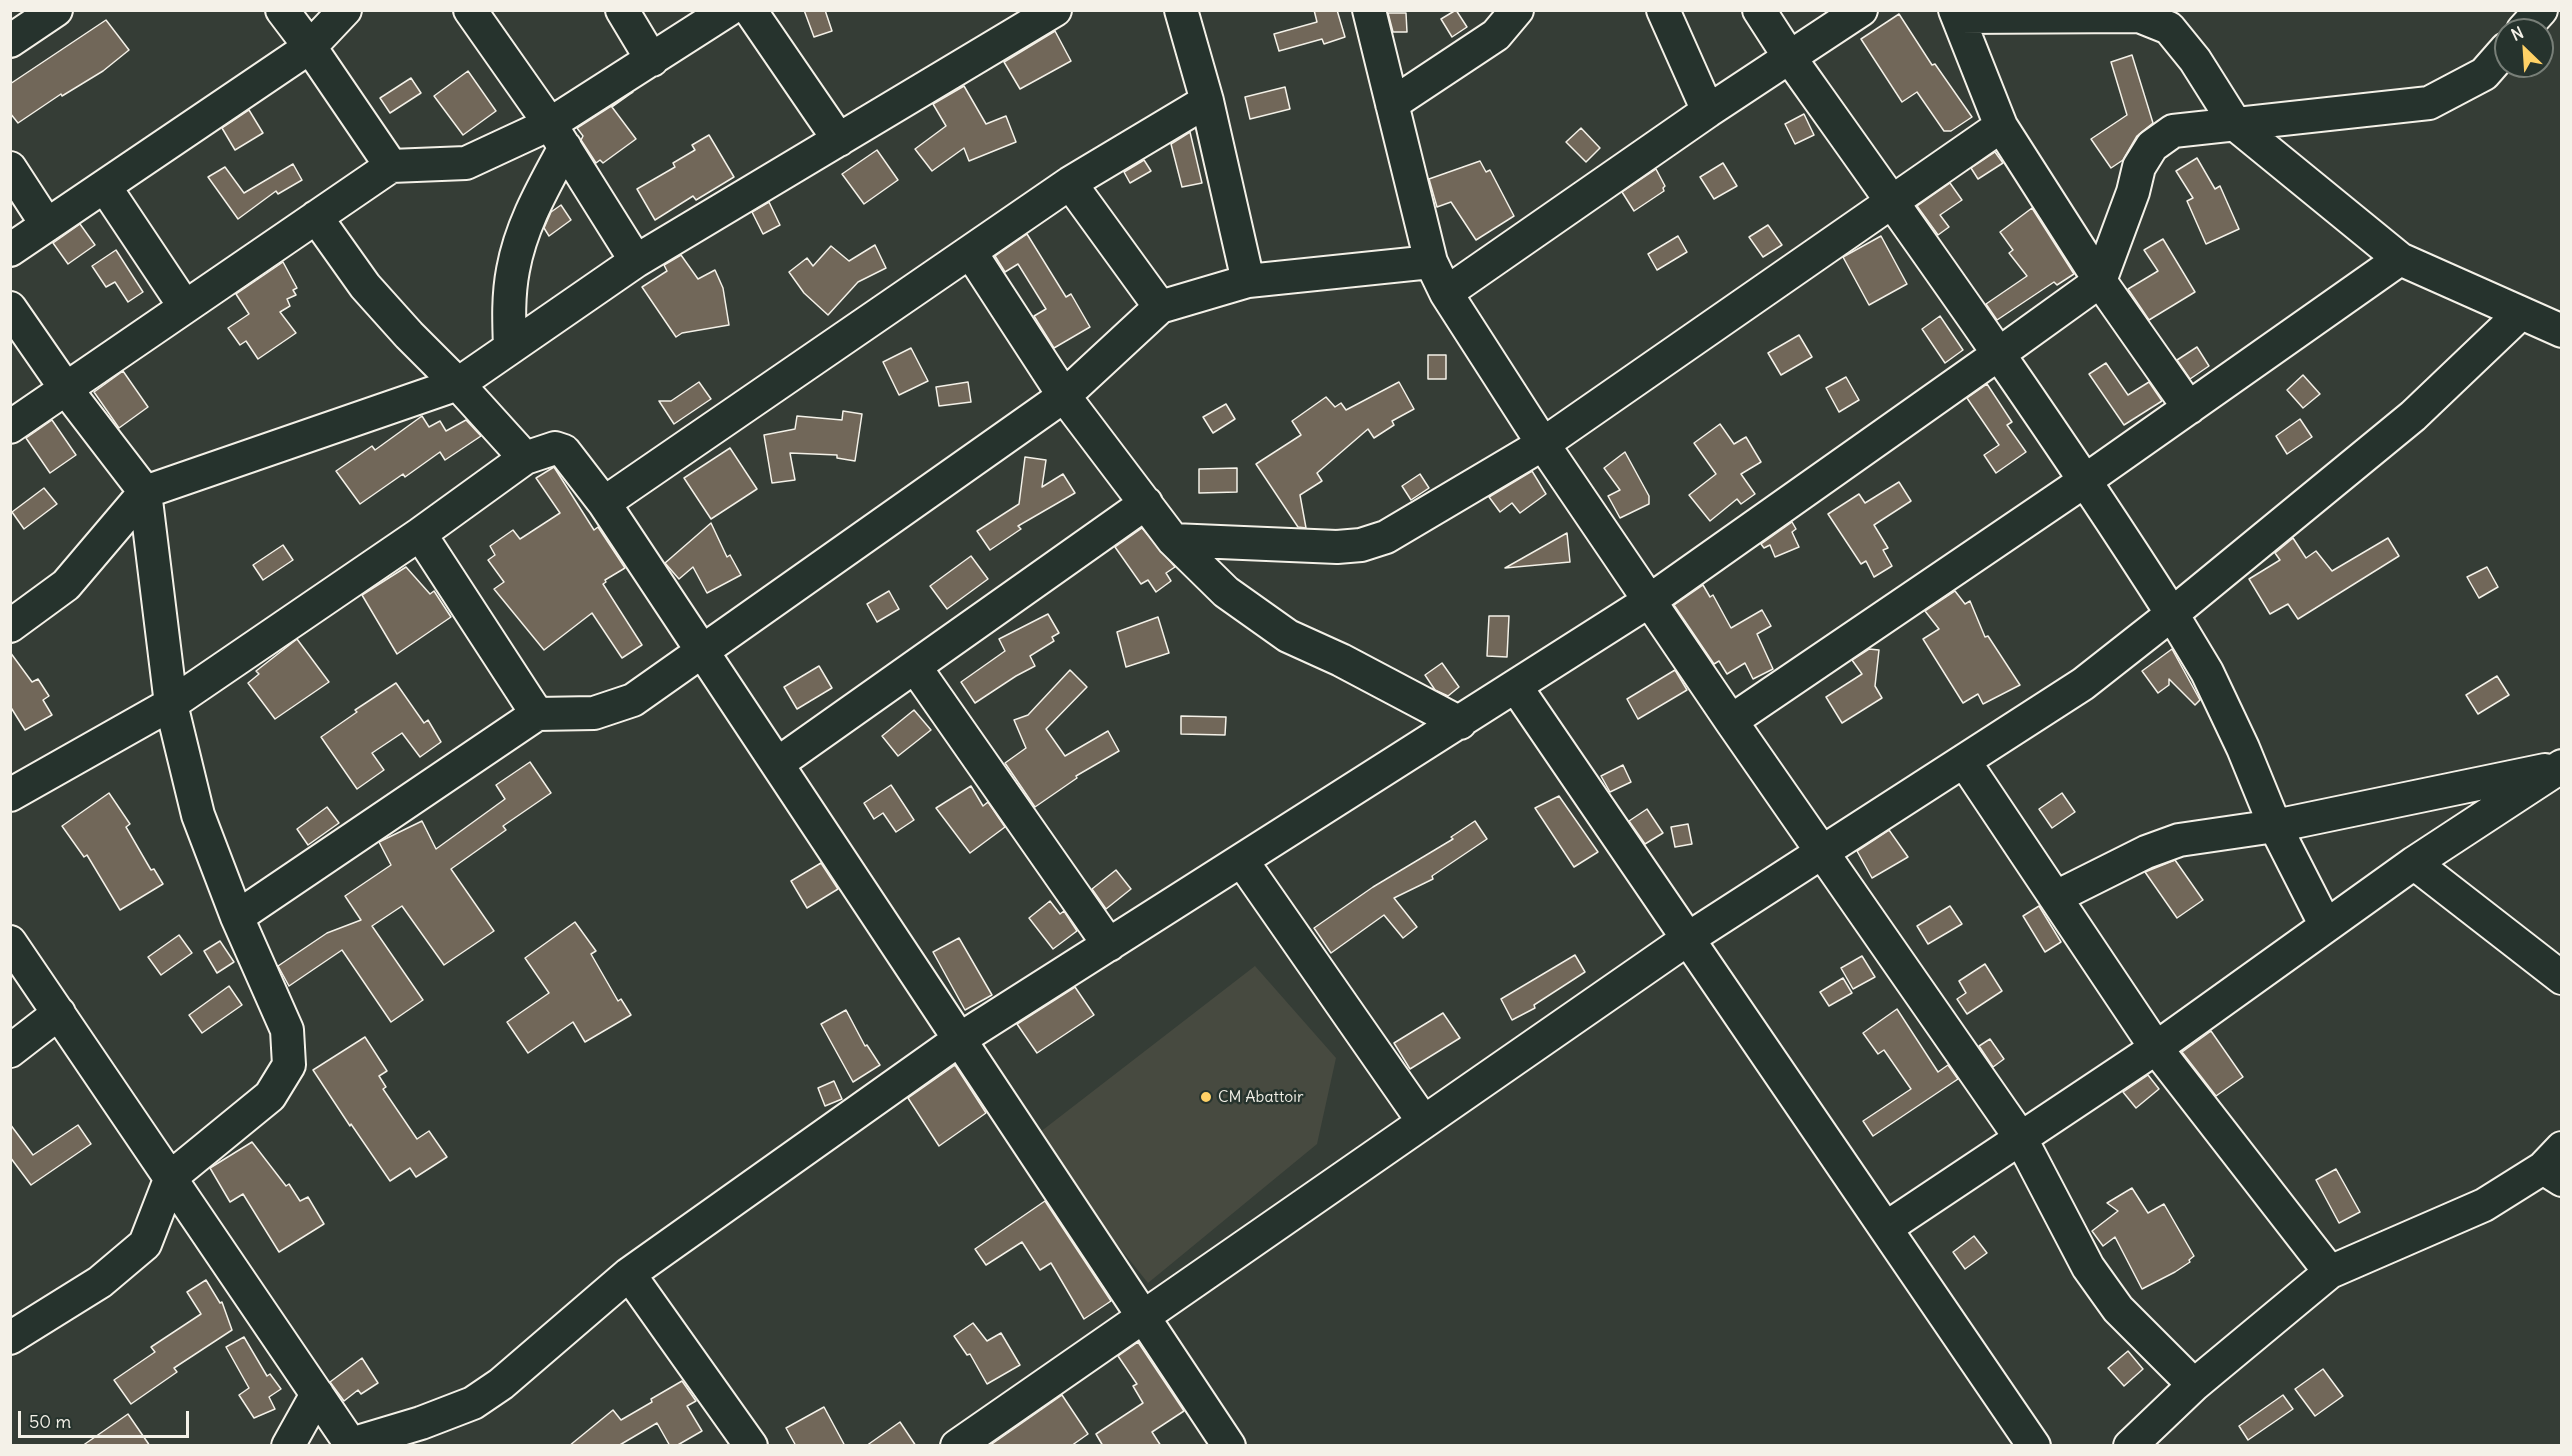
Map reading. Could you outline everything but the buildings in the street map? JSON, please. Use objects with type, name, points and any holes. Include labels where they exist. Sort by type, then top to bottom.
[{"type":"street","points":[[10,41],[56,10]]},
{"type":"street","points":[[282,10],[391,166]]},
{"type":"street","points":[[10,250],[310,47],[345,10]]},
{"type":"street","points":[[470,10],[557,135],[636,261]]},
{"type":"street","points":[[622,10],[652,60]]},
{"type":"street","points":[[10,427],[391,166],[466,163],[557,135],[652,60],[728,10]]},
{"type":"street","points":[[750,10],[839,140]]},
{"type":"street","points":[[10,626],[66,585],[145,492],[458,384],[636,261],[1055,10]]},
{"type":"street","points":[[1181,10],[1207,102],[1248,281]]},
{"type":"street","points":[[1369,10],[1431,262],[1446,293],[1543,444],[1649,601],[2019,1137],[2088,1267],[2118,1309],[2194,1385]]},
{"type":"street","points":[[1392,104],[1496,35],[1518,10]]},
{"type":"street","points":[[1663,10],[1708,111]]},
{"type":"street","points":[[1759,10],[1790,58],[2000,353],[2086,480],[2172,614],[2207,672],[2243,748],[2275,826],[2326,926]]},
{"type":"street","points":[[1446,293],[1708,111],[1861,10]]},
{"type":"street","points":[[2189,408],[2100,281],[2001,126],[1957,14],[2139,16],[2169,28],[2195,60],[2236,125],[2400,259],[2562,332]]},
{"type":"street","points":[[10,942],[352,1445],[422,1423],[473,1403],[501,1384],[629,1274],[960,1039],[1649,601],[2100,281],[2133,192],[2139,167],[2152,146],[2173,131],[2429,103],[2484,74],[2494,63]]},
{"type":"street","points":[[604,503],[1070,183],[1207,102]]},
{"type":"street","points":[[1173,540],[1337,547],[1361,545],[1386,537],[1543,444],[2001,126]]},
{"type":"street","points":[[510,348],[508,305],[513,270],[521,236],[557,135]]},
{"type":"street","points":[[10,168],[47,225]]},
{"type":"street","points":[[1070,183],[1160,307]]},
{"type":"street","points":[[105,187],[185,307]]},
{"type":"street","points":[[316,217],[364,286],[525,458]]},
{"type":"street","points":[[971,253],[1064,396],[1173,540],[1226,592],[1288,636],[1341,660],[1460,723]]},
{"type":"street","points":[[1731,721],[2086,480],[2400,259]]},
{"type":"street","points":[[237,917],[537,714],[594,713],[633,700],[1064,396],[1160,307],[1248,281],[1431,262]]},
{"type":"street","points":[[10,309],[66,389],[145,492],[171,704],[198,815],[237,917],[287,1030],[289,1065],[270,1096],[171,1177],[145,1244],[100,1282],[10,1338]]},
{"type":"street","points":[[957,1446],[1689,938],[2083,684],[2413,416],[2521,313]]},
{"type":"street","points":[[10,795],[171,704],[420,534],[525,458],[555,448],[564,451],[604,503],[1229,1446]]},
{"type":"street","points":[[777,764],[1146,503]]},
{"type":"street","points":[[420,534],[537,714]]},
{"type":"street","points":[[915,667],[1109,945]]},
{"type":"street","points":[[1516,687],[2034,1446]]},
{"type":"street","points":[[1964,761],[2156,1048],[2330,1272]]},
{"type":"street","points":[[2056,897],[2163,845],[2179,840],[2275,826],[2562,766]]},
{"type":"street","points":[[1886,1228],[2019,1137],[2156,1048],[2414,863],[2562,766]]},
{"type":"street","points":[[1242,861],[1423,1121]]},
{"type":"street","points":[[2414,863],[2562,978]]},
{"type":"street","points":[[10,1051],[59,1013]]},
{"type":"street","points":[[2130,1446],[2194,1385],[2330,1272],[2484,1204],[2555,1165]]},
{"type":"street","points":[[629,1274],[751,1446]]},
{"type":"street","points":[[288,1446],[317,1394]]},
{"type":"shaded area","name":"CM Abattoir","points":[[1255,966],[1336,1058],[1317,1144],[1148,1283],[1063,1177],[1035,1136]]},
{"type":"place","name":"CM Abattoir","points":[[1206,1097]]}]
